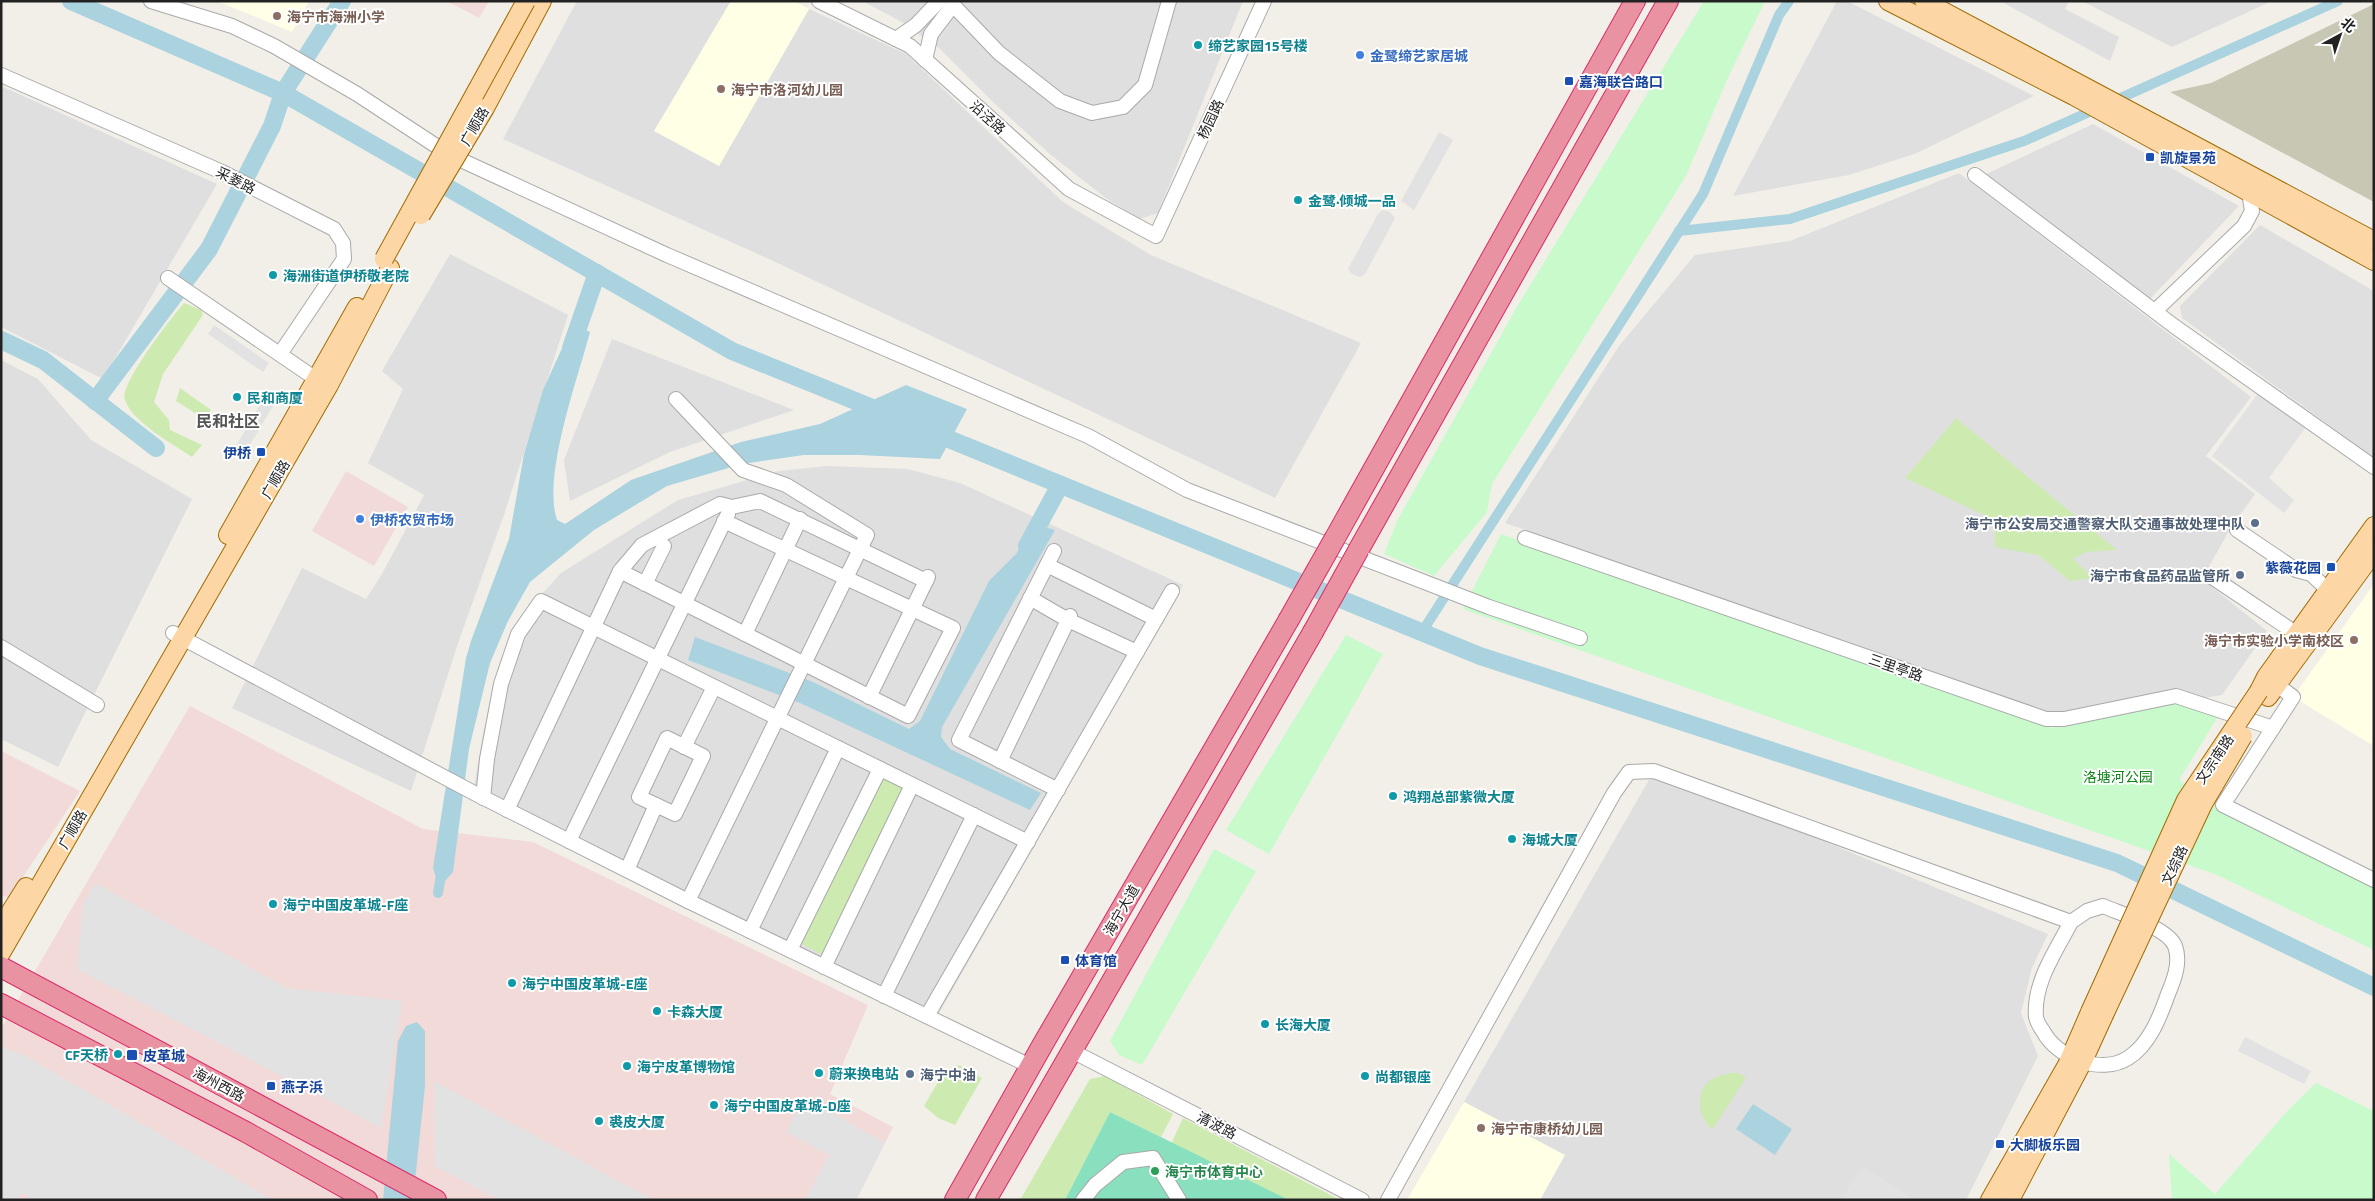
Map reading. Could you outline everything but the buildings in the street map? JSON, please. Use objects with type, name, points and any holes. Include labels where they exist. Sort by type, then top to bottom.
[{"type":"highway","name":"海宁大道","points":[[955,1200],[1030,1066],[1288,622],[1635,1]]},
{"type":"highway","name":"海宁大道","points":[[986,1200],[1313,632],[1668,4]]},
{"type":"highway","name":"海州西路","points":[[1,967],[428,1195]]},
{"type":"highway","points":[[1,1004],[246,1132],[367,1200]]},
{"type":"main road","points":[[387,263],[526,1]]},
{"type":"main road","name":"广顺路","points":[[1,953],[316,379],[484,108],[542,1]]},
{"type":"main road","points":[[1888,1],[2078,90]]},
{"type":"main road","points":[[1924,1],[2126,117],[2248,183],[2374,261]]},
{"type":"main road","points":[[2248,183],[2374,241]]},
{"type":"main road","name":"广顺路","points":[[1,927],[329,384],[387,263]]},
{"type":"main road","name":"文宗南路","points":[[2077,1059],[2186,800],[2267,688],[2297,634],[2374,526]]},
{"type":"main road","points":[[2267,688],[2374,552]]},
{"type":"main road","points":[[1990,1200],[2077,1059]]},
{"type":"main road","points":[[2010,1200],[2077,1059]]},
{"type":"street","points":[[151,1],[232,26],[274,46],[335,81],[450,155],[659,251],[1088,436],[1186,490],[1469,600],[1580,638]]},
{"type":"street","name":"沿泾路","points":[[819,1],[910,46],[1069,189],[1156,236]]},
{"type":"street","points":[[896,39],[916,25],[939,1]]},
{"type":"street","points":[[925,60],[930,34],[953,5],[998,53],[1060,101],[1092,113],[1123,107],[1145,85],[1169,1]]},
{"type":"street","name":"杨园路","points":[[1156,236],[1264,1]]},
{"type":"street","name":"采菱路","points":[[1,75],[222,172],[334,229],[343,243],[344,259],[280,354]]},
{"type":"street","points":[[1975,175],[2155,311],[2374,467]]},
{"type":"street","points":[[2155,311],[2244,226],[2252,211],[2248,183]]},
{"type":"street","points":[[168,278],[200,298],[316,379]]},
{"type":"street","points":[[676,399],[743,470],[786,485],[867,535],[688,902]]},
{"type":"street","points":[[507,810],[620,572],[642,545],[720,504],[732,507],[760,501],[927,579],[869,697]]},
{"type":"street","points":[[569,841],[732,507]]},
{"type":"street","points":[[745,634],[800,519]]},
{"type":"street","points":[[620,572],[908,716],[953,628],[724,521]]},
{"type":"street","points":[[2238,530],[2296,570],[2311,574],[2328,590]]},
{"type":"street","name":"三里亭路","points":[[1525,538],[2046,719],[2064,719],[2176,696],[2272,728]]},
{"type":"street","points":[[645,584],[664,546]]},
{"type":"street","points":[[1054,551],[958,740],[1058,790]]},
{"type":"street","points":[[1047,565],[1156,619]]},
{"type":"street","points":[[2212,577],[2297,634]]},
{"type":"street","points":[[927,1016],[1172,591]]},
{"type":"street","points":[[1030,598],[1137,652]]},
{"type":"street","points":[[480,796],[501,684],[518,634],[541,601],[714,687],[780,714],[838,748],[1028,842]]},
{"type":"street","points":[[1000,761],[1069,618]]},
{"type":"street","points":[[177,635],[480,796],[688,902],[1030,1066]]},
{"type":"street","points":[[1,647],[97,705]]},
{"type":"street","points":[[684,747],[714,687]]},
{"type":"street","points":[[2267,688],[2293,696],[2223,805],[2374,880]]},
{"type":"street","points":[[667,738],[703,756],[675,814],[656,805],[639,797],[667,738]]},
{"type":"street","points":[[750,931],[838,748]]},
{"type":"street","points":[[790,950],[880,769]]},
{"type":"street","points":[[1388,1200],[1614,793],[1629,772],[1654,771],[2071,922]]},
{"type":"street","points":[[824,967],[912,785]]},
{"type":"street","points":[[627,870],[656,805]]},
{"type":"street","points":[[884,996],[974,816]]},
{"type":"street","points":[[2103,906],[2162,932],[2175,946],[2177,969],[2168,996],[2152,1032],[2128,1058],[2108,1066],[2077,1059],[2056,1048],[2047,1038],[2036,1019],[2037,998],[2044,975],[2071,922],[2087,911],[2103,906]]},
{"type":"street","name":"清波路","points":[[1072,1051],[1362,1200]]},
{"type":"street","points":[[1083,1200],[1095,1185],[1123,1162],[1153,1158],[1179,1200]]},
{"type":"shaded area","name":"海宁市海洲小学","points":[[217,1],[309,1],[292,32]]},
{"type":"shaded area","points":[[447,1],[489,1],[479,18]]},
{"type":"shaded area","points":[[577,1],[731,1],[703,48],[719,166],[809,9],[906,54],[1063,202],[1151,255],[1361,343],[1275,498],[771,260],[503,139]]},
{"type":"shaded area","name":"海宁市洛河幼儿园","points":[[731,1],[794,1],[809,9],[719,166],[654,131]]},
{"type":"shaded area","points":[[862,1],[1243,1],[1158,213],[1140,219],[1107,199],[1051,155],[995,104],[939,48],[900,21]]},
{"type":"shaded area","points":[[1837,1],[1847,1],[2034,96],[1917,153],[1849,175],[1733,196]]},
{"type":"shaded area","points":[[2000,1],[2069,1],[2065,9],[2119,37],[2110,61]]},
{"type":"shaded area","points":[[2082,1],[2272,1],[2172,47]]},
{"type":"shaded area","points":[[2374,4],[2374,202],[2170,92],[2211,83]]},
{"type":"shaded area","points":[[1,86],[217,184],[103,379],[1,327]]},
{"type":"shaded area","points":[[2093,124],[2239,206],[2148,301],[1982,176]]},
{"type":"shaded area","points":[[1439,132],[1453,140],[1414,210],[1401,201]]},
{"type":"shaded area","points":[[1959,173],[2251,397],[2206,456],[2255,494],[2230,529],[2202,579],[2267,631],[2222,695],[2070,721],[1505,523],[1619,346],[1695,255],[1790,241]]},
{"type":"shaded area","points":[[1383,210],[1390,212],[1395,218],[1365,274],[1360,277],[1352,274],[1348,269],[1378,214]]},
{"type":"shaded area","points":[[2260,225],[2374,291],[2374,458],[2182,318],[2180,306]]},
{"type":"shaded area","points":[[450,254],[568,315],[505,512],[458,643],[411,791],[232,708],[302,568],[366,599],[382,574],[424,495],[368,463],[403,389],[382,371]]},
{"type":"shaded area","points":[[214,325],[269,363],[263,372],[208,334]]},
{"type":"shaded area","points":[[612,339],[794,410],[670,452],[570,501],[564,460]]},
{"type":"shaded area","points":[[1,360],[38,379],[91,440],[192,499],[58,767],[1,739]]},
{"type":"shaded area","points":[[2259,392],[2306,427],[2269,478],[2294,500],[2284,513],[2212,456]]},
{"type":"shaded area","points":[[264,398],[274,404],[243,457],[233,451]]},
{"type":"shaded area","points":[[827,466],[908,469],[960,483],[1183,585],[937,1017],[474,786],[484,729],[501,658],[533,604],[561,573],[678,500],[779,471]]},
{"type":"shaded area","name":"伊桥农贸市场","points":[[346,471],[408,507],[374,566],[312,531]]},
{"type":"shaded area","name":"海宁市实验小学南校区","points":[[2374,584],[2374,746],[2293,697]]},
{"type":"shaded area","points":[[190,706],[423,829],[533,842],[868,1005],[830,1094],[893,1127],[856,1200],[1,1200],[1,1023],[4,1024]]},
{"type":"shaded area","points":[[1,751],[80,791],[9,898],[1,895]]},
{"type":"shaded area","points":[[1654,771],[2048,934],[2032,968],[2021,1013],[2038,1056],[1966,1200],[1540,1200],[1564,1155],[1464,1102]]},
{"type":"shaded area","points":[[95,883],[287,988],[402,1001],[381,1128],[77,969],[83,904]]},
{"type":"shaded area","points":[[2245,1037],[2311,1071],[2304,1084],[2238,1051]]},
{"type":"shaded area","points":[[1,1047],[24,1055],[273,1200],[34,1200],[21,1193],[17,1200],[1,1200]]},
{"type":"shaded area","points":[[434,1081],[654,1200],[499,1200],[435,1166]]},
{"type":"shaded area","points":[[804,1097],[885,1143],[856,1200],[805,1200],[829,1155],[786,1132]]},
{"type":"shaded area","name":"海宁市康桥幼儿园","points":[[1464,1102],[1565,1155],[1540,1200],[1407,1200]]},
{"type":"shaded area","points":[[1862,1166],[1916,1200],[1841,1200]]},
{"type":"green space","points":[[1704,1],[1765,1],[1726,82],[1686,176],[1492,484],[1487,512],[1434,576],[1384,554],[1397,521],[1518,305]]},
{"type":"green space","points":[[184,303],[201,310],[203,315],[163,374],[154,402],[169,420],[170,430],[202,445],[192,457],[144,424],[129,408],[125,400],[125,392],[138,366],[158,336]]},
{"type":"green space","points":[[180,388],[211,410],[206,420],[176,401]]},
{"type":"green space","points":[[1956,418],[2117,550],[2086,552],[2073,559],[2094,578],[2070,581],[2038,555],[1995,547],[1995,520],[1905,478]]},
{"type":"green space","name":"洛塘河公园","points":[[1501,534],[2052,728],[2175,703],[2219,715],[2179,780],[2223,810],[2374,881],[2374,950],[2217,875],[1463,609]]},
{"type":"green space","points":[[1346,635],[1383,654],[1269,854],[1226,830]]},
{"type":"green space","points":[[881,774],[906,787],[823,955],[798,942]]},
{"type":"green space","points":[[1214,849],[1256,871],[1142,1065],[1119,1055],[1110,1041]]},
{"type":"green space","points":[[959,1065],[982,1078],[955,1125],[938,1118],[924,1106],[945,1070]]},
{"type":"green space","points":[[1738,1073],[1746,1078],[1712,1130],[1703,1118],[1700,1096],[1707,1083],[1716,1077]]},
{"type":"green space","points":[[1105,1076],[1173,1114],[1161,1137],[1110,1112],[1065,1200],[1020,1200],[1090,1079]]},
{"type":"green space","points":[[2316,1083],[2374,1111],[2374,1200],[2172,1200],[2169,1154],[2215,1194],[2289,1109]]},
{"type":"green space","name":"海宁市体育中心","points":[[1110,1112],[1289,1200],[1065,1200]]},
{"type":"green space","points":[[1183,1118],[1340,1200],[1203,1200],[1172,1142]]},
{"type":"water","points":[[573,324],[590,332],[563,427],[554,479],[554,501],[557,520],[565,524],[631,480],[741,442],[820,424],[906,385],[967,409],[940,459],[860,455],[804,455],[742,464],[667,486],[594,530],[530,582],[508,621],[490,663],[469,749],[453,872],[439,888],[433,868],[466,658],[509,539],[524,454],[543,390]]},
{"type":"water","points":[[1033,524],[1055,530],[942,727],[941,737],[950,749],[1041,793],[1030,810],[800,703],[688,660],[695,637],[813,682],[909,729],[920,721],[989,581],[1016,554]]},
{"type":"water","points":[[417,1022],[425,1031],[425,1086],[413,1200],[383,1200],[398,1041],[406,1026]]},
{"type":"water","points":[[1753,1104],[1792,1129],[1775,1155],[1736,1129]]},
{"type":"waterway","points":[[71,1],[283,93],[732,351],[885,413]]},
{"type":"waterway","points":[[95,401],[209,249],[272,126],[283,93],[342,1]]},
{"type":"waterway","points":[[1422,632],[1703,194],[1779,15],[1789,1]]},
{"type":"waterway","points":[[1679,231],[1790,219],[2024,141],[2338,1]]},
{"type":"waterway","points":[[571,348],[597,273]]},
{"type":"waterway","points":[[1,340],[43,360],[156,448]]},
{"type":"waterway","points":[[929,431],[1480,656],[2117,863],[2374,987]]},
{"type":"waterway","points":[[1027,546],[1060,485]]},
{"type":"waterway","points":[[438,893],[441,875]]},
{"type":"place","name":"海宁市海洲小学","points":[[277,16]]},
{"type":"place","name":"缔艺家园15号楼","points":[[1198,45]]},
{"type":"place","name":"金鹭缔艺家居城","points":[[1360,55]]},
{"type":"place","name":"嘉海联合路口","points":[[1569,81]]},
{"type":"place","name":"海宁市洛河幼儿园","points":[[721,89]]},
{"type":"place","name":"凯旋景苑","points":[[2150,157]]},
{"type":"place","name":"金鹭·倾城一品","points":[[1298,200]]},
{"type":"place","name":"海洲街道伊桥敬老院","points":[[273,275]]},
{"type":"place","name":"民和商厦","points":[[237,397]]},
{"type":"place","name":"伊桥","points":[[261,452]]},
{"type":"place","name":"伊桥农贸市场","points":[[360,519]]},
{"type":"place","name":"海宁市公安局交通警察大队交通事故处理中队","points":[[2255,523]]},
{"type":"place","name":"紫薇花园","points":[[2331,567]]},
{"type":"place","name":"海宁市食品药品监管所","points":[[2240,575]]},
{"type":"place","name":"海宁市实验小学南校区","points":[[2354,640]]},
{"type":"place","name":"鸿翔总部紫微大厦","points":[[1393,796]]},
{"type":"place","name":"海城大厦","points":[[1512,839]]},
{"type":"place","name":"海宁中国皮革城-F座","points":[[273,904]]},
{"type":"place","name":"体育馆","points":[[1065,960]]},
{"type":"place","name":"海宁中国皮革城-E座","points":[[512,983]]},
{"type":"place","name":"卡森大厦","points":[[657,1011]]},
{"type":"place","name":"长海大厦","points":[[1265,1024]]},
{"type":"place","name":"CF天桥","points":[[118,1054]]},
{"type":"place","name":"皮革城","points":[[132,1055]]},
{"type":"place","name":"海宁皮革博物馆","points":[[627,1066]]},
{"type":"place","name":"蔚来换电站","points":[[819,1073]]},
{"type":"place","name":"海宁中油","points":[[910,1074]]},
{"type":"place","name":"尚都银座","points":[[1365,1076]]},
{"type":"place","name":"燕子浜","points":[[271,1086]]},
{"type":"place","name":"海宁中国皮革城-D座","points":[[714,1105]]},
{"type":"place","name":"裘皮大厦","points":[[599,1121]]},
{"type":"place","name":"海宁市康桥幼儿园","points":[[1481,1128]]},
{"type":"place","name":"大脚板乐园","points":[[2000,1144]]},
{"type":"place","name":"海宁市体育中心","points":[[1155,1171]]},
{"type":"district","name":"民和社区","points":[[228,421]]}]
